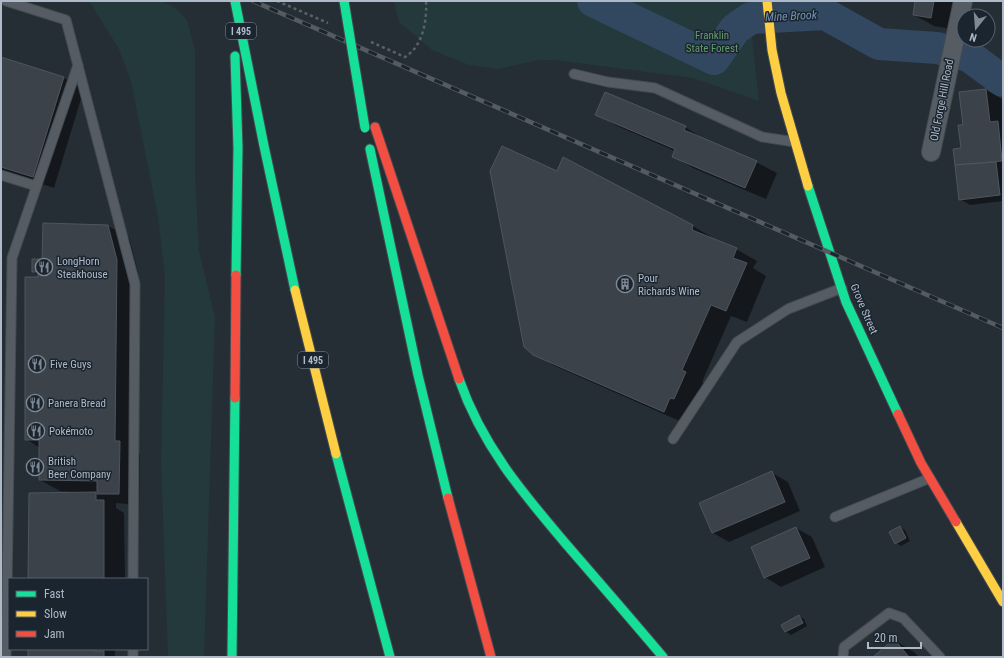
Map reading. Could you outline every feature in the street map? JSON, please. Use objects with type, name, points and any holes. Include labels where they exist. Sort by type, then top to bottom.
[{"type":"main road","points":[[230,1],[236,62],[238,148],[232,657]]},
{"type":"main road","name":"I 495","points":[[235,1],[248,60],[268,167],[327,420],[352,520],[390,657]]},
{"type":"main road","points":[[344,1],[418,375],[455,524],[491,657]]},
{"type":"main road","name":"Grove Street","points":[[767,1],[772,50],[781,93],[795,142],[842,288],[885,387],[930,478],[1003,602]]},
{"type":"main road","points":[[370,128],[466,398],[493,454],[525,497],[663,657]]},
{"type":"main road","points":[[228,657],[232,637]]},
{"type":"street","name":"Old Forge Hill Road","points":[[931,152],[963,1]]},
{"type":"lane","points":[[6,1],[66,20],[135,284],[133,578]]},
{"type":"lane","points":[[6,657],[3,630],[12,258],[78,65]]},
{"type":"lane","points":[[574,74],[608,82],[655,88],[762,137],[795,142]]},
{"type":"lane","points":[[1,176],[36,186]]},
{"type":"lane","points":[[674,439],[737,342],[788,309],[842,288]]},
{"type":"lane","points":[[835,517],[930,478]]},
{"type":"lane","points":[[843,657],[844,647],[889,613],[903,618],[940,657]]},
{"type":"green space","points":[[89,1],[161,1],[176,8],[187,20],[195,50],[195,176],[199,251],[215,317],[204,657],[168,657],[161,461],[165,276],[158,217],[131,81],[119,49]]},
{"type":"green space","name":"Franklin State Forest","points":[[394,1],[748,1],[759,101],[693,78],[555,60],[540,60],[498,69],[469,65],[432,50],[399,22]]},
{"type":"building","points":[[915,1],[934,1],[931,18],[913,15]]},
{"type":"building","points":[[1,57],[64,77],[33,177],[1,167]]},
{"type":"building","points":[[986,89],[990,122],[998,121],[1002,161],[955,165],[953,149],[961,148],[958,125],[963,125],[959,92]]},
{"type":"building","points":[[605,92],[686,126],[684,130],[757,161],[745,188],[672,157],[675,149],[595,115]]},
{"type":"building","name":"Pour Richards Wine","points":[[502,146],[557,171],[563,157],[693,225],[692,230],[737,248],[733,258],[747,263],[726,311],[711,305],[682,370],[686,372],[674,399],[670,398],[664,412],[533,355],[524,347],[490,171]]},
{"type":"building","points":[[996,162],[1000,195],[959,200],[955,165]]},
{"type":"building","points":[[43,223],[108,225],[117,260],[115,441],[120,441],[119,494],[97,494],[97,481],[39,480],[39,440],[25,440],[25,277],[38,277],[38,272],[32,272],[32,259],[42,259]]},
{"type":"building","points":[[772,471],[785,502],[712,533],[699,503]]},
{"type":"building","points":[[96,492],[96,500],[104,500],[104,578],[28,578],[29,493]]},
{"type":"building","points":[[900,526],[906,538],[895,544],[889,532]]},
{"type":"building","points":[[796,527],[810,558],[764,578],[751,547]]},
{"type":"building","points":[[799,615],[803,623],[785,632],[781,625]]},
{"type":"building","points":[[894,639],[909,657],[873,657]]},
{"type":"building","points":[[28,650],[104,651],[104,657],[28,657]]},
{"type":"waterway","name":"Mine Brook","points":[[593,1],[714,59],[735,29],[751,18],[825,14],[879,44],[937,48],[969,56],[1003,81]]},
{"type":"railway","points":[[253,1],[1003,328]]},
{"type":"traffic: fast","points":[[235,1],[295,290]]},
{"type":"traffic: fast","points":[[344,1],[365,128]]},
{"type":"traffic: fast","points":[[235,56],[238,148],[236,275]]},
{"type":"traffic: fast","points":[[370,149],[418,375],[448,498]]},
{"type":"traffic: fast","points":[[808,186],[846,302],[898,414]]},
{"type":"traffic: fast","points":[[459,379],[468,403],[479,425],[491,446],[518,486],[663,657]]},
{"type":"traffic: fast","points":[[232,657],[235,398]]},
{"type":"traffic: fast","points":[[336,454],[390,657]]},
{"type":"traffic: slow","points":[[767,1],[772,50],[781,93],[808,186]]},
{"type":"traffic: slow","points":[[295,290],[336,454]]},
{"type":"traffic: slow","points":[[956,522],[1003,602]]},
{"type":"traffic: jam","points":[[375,127],[459,379]]},
{"type":"traffic: jam","points":[[235,398],[236,275]]},
{"type":"traffic: jam","points":[[898,414],[921,463],[956,522]]},
{"type":"traffic: jam","points":[[448,498],[491,657]]},
{"type":"place","name":"LongHorn Steakhouse","points":[[44,267]]},
{"type":"place","name":"Pour Richards Wine","points":[[625,284]]},
{"type":"place","name":"Five Guys","points":[[37,364]]},
{"type":"place","name":"Panera Bread","points":[[35,403]]},
{"type":"place","name":"Pokémoto","points":[[36,431]]},
{"type":"place","name":"British Beer Company","points":[[35,467]]}]
